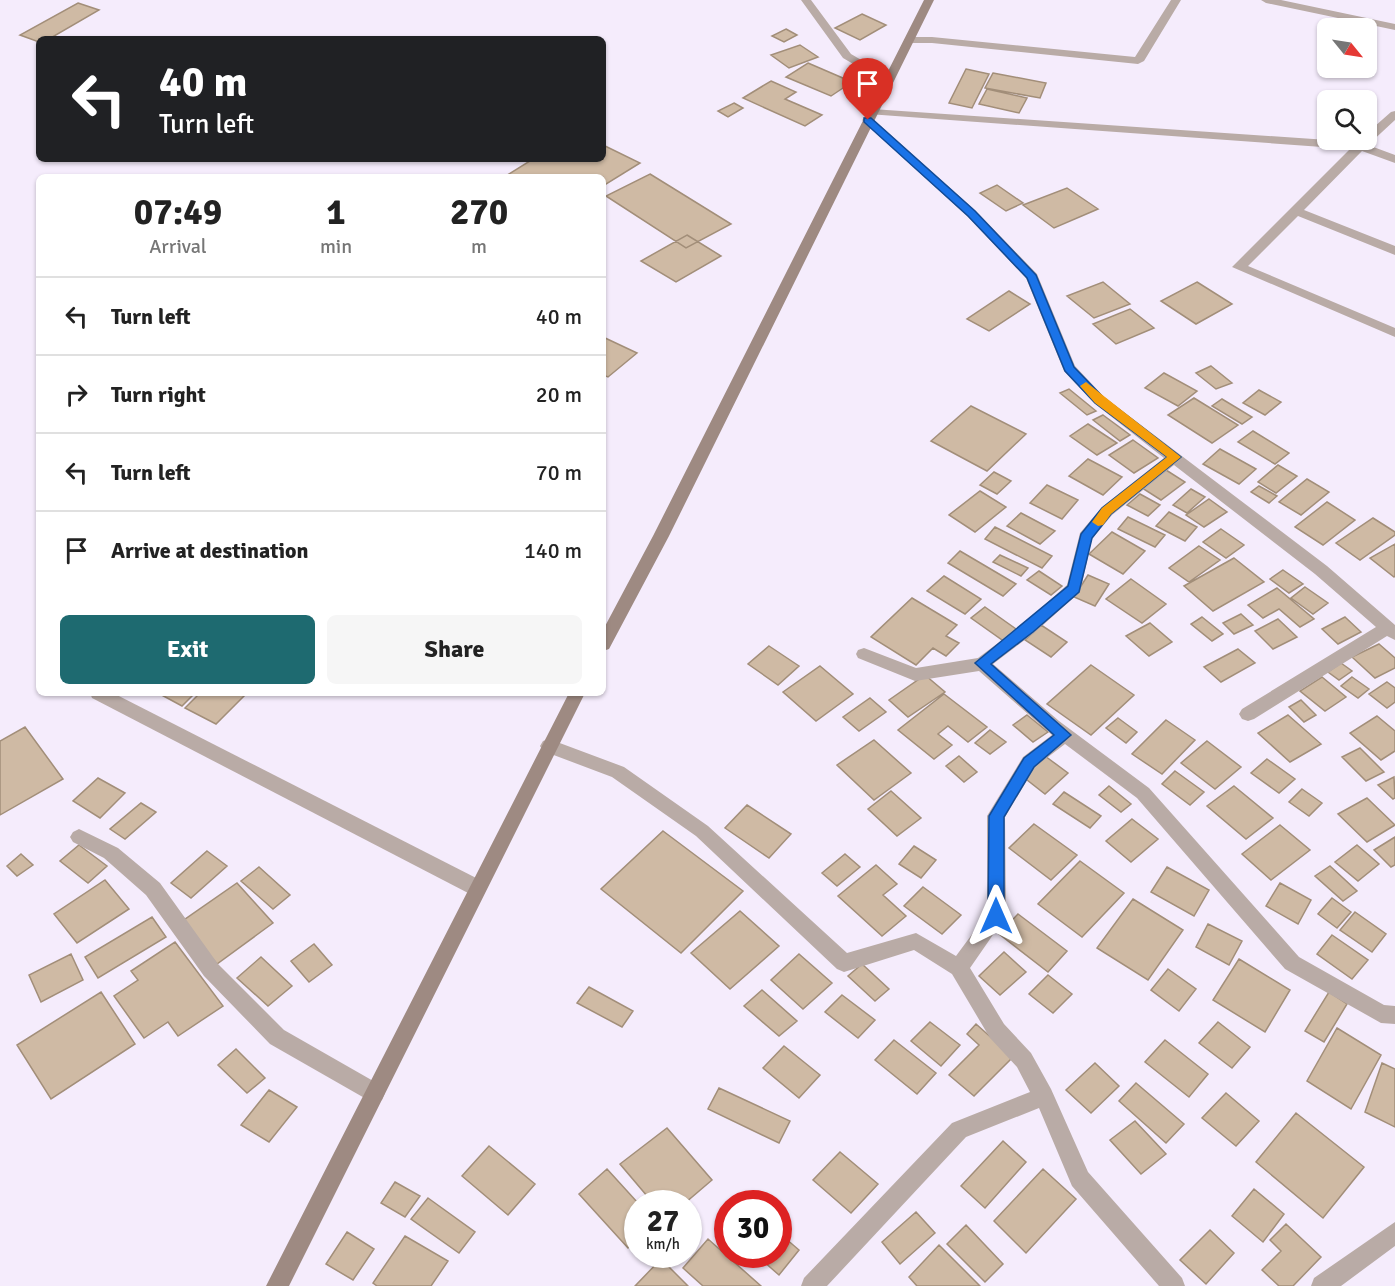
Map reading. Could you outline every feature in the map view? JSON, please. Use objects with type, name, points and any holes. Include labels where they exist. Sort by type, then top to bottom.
[{"type":"main road","points":[[606,639],[661,536],[929,0]]},
{"type":"main road","points":[[277,1286],[575,696]]},
{"type":"street","points":[[806,0],[847,56],[888,80]]},
{"type":"street","points":[[909,40],[932,40],[1138,61],[1176,0]]},
{"type":"street","points":[[1266,0],[1395,27]]},
{"type":"street","points":[[1377,130],[1395,114]]},
{"type":"street","points":[[870,116],[1317,143]]},
{"type":"street","points":[[870,116],[972,213],[1032,277],[1069,368],[1099,400],[1321,570],[1391,631],[1248,714]]},
{"type":"street","points":[[1356,150],[1239,267],[1395,333]]},
{"type":"street","points":[[1371,150],[1395,159]]},
{"type":"street","points":[[1296,211],[1395,251]]},
{"type":"street","points":[[864,654],[915,675],[982,663],[1028,629],[1074,588],[1086,537],[1107,511],[1175,457]]},
{"type":"street","points":[[982,663],[1064,735],[1143,793],[1293,963],[1381,1014],[1395,1015]]},
{"type":"street","points":[[104,696],[477,888]]},
{"type":"street","points":[[959,968],[996,916],[996,816],[1029,762],[1064,735]]},
{"type":"street","points":[[549,746],[618,772],[702,831],[844,963],[916,941],[959,968],[997,1031],[1024,1060],[1044,1096],[1080,1179],[1174,1286]]},
{"type":"street","points":[[79,837],[111,853],[153,889],[211,970],[277,1037],[375,1093]]},
{"type":"street","points":[[812,1286],[959,1130],[1044,1096]]},
{"type":"street","points":[[1322,1286],[1395,1233]]},
{"type":"building","points":[[78,3],[99,10],[54,36],[36,36],[36,41],[20,35]]},
{"type":"building","points":[[862,14],[886,25],[860,40],[835,28]]},
{"type":"building","points":[[786,29],[797,35],[784,42],[772,36]]},
{"type":"building","points":[[800,45],[818,57],[789,68],[771,55]]},
{"type":"building","points":[[808,63],[852,82],[831,96],[786,77]]},
{"type":"building","points":[[966,69],[989,74],[972,108],[949,103]]},
{"type":"building","points":[[993,73],[1046,83],[1040,98],[985,88]]},
{"type":"building","points":[[771,81],[796,92],[785,99],[822,115],[805,126],[743,98]]},
{"type":"building","points":[[987,89],[1027,98],[1019,113],[979,104]]},
{"type":"building","points":[[734,103],[743,108],[728,117],[718,111]]},
{"type":"building","points":[[606,146],[640,163],[606,184],[606,174],[509,174],[528,162],[606,162]]},
{"type":"building","points":[[650,174],[731,224],[686,248],[606,196]]},
{"type":"building","points":[[997,185],[1023,203],[1006,211],[980,193]]},
{"type":"building","points":[[1067,188],[1098,209],[1054,228],[1023,205]]},
{"type":"building","points":[[687,235],[721,256],[676,282],[641,261]]},
{"type":"building","points":[[1103,282],[1130,304],[1094,318],[1067,296]]},
{"type":"building","points":[[1197,282],[1232,304],[1196,324],[1161,301]]},
{"type":"building","points":[[1009,291],[1030,304],[989,331],[967,319]]},
{"type":"building","points":[[1130,309],[1154,328],[1116,344],[1093,324]]},
{"type":"building","points":[[606,338],[637,353],[608,377],[606,376]]},
{"type":"building","points":[[1211,366],[1232,383],[1216,389],[1196,373]]},
{"type":"building","points":[[1164,373],[1197,391],[1178,406],[1145,388]]},
{"type":"building","points":[[1069,389],[1096,411],[1087,415],[1060,393]]},
{"type":"building","points":[[1259,390],[1281,402],[1265,415],[1243,403]]},
{"type":"building","points":[[1194,398],[1238,425],[1212,443],[1168,415]]},
{"type":"building","points":[[1222,399],[1252,417],[1242,424],[1212,406]]},
{"type":"building","points":[[971,406],[1026,434],[987,471],[931,441]]},
{"type":"building","points":[[1103,415],[1130,435],[1120,441],[1093,420]]},
{"type":"building","points":[[1088,424],[1117,443],[1097,455],[1070,436]]},
{"type":"building","points":[[1253,431],[1289,453],[1275,464],[1238,442]]},
{"type":"building","points":[[1133,440],[1158,458],[1134,473],[1109,455]]},
{"type":"building","points":[[1220,449],[1256,469],[1239,484],[1203,464]]},
{"type":"building","points":[[1088,459],[1122,477],[1103,495],[1069,476]]},
{"type":"building","points":[[1278,465],[1297,476],[1276,493],[1258,482]]},
{"type":"building","points":[[1166,470],[1185,482],[1161,500],[1142,488]]},
{"type":"building","points":[[994,472],[1011,481],[997,494],[980,485]]},
{"type":"building","points":[[1307,479],[1329,492],[1301,515],[1279,502]]},
{"type":"building","points":[[1047,485],[1078,500],[1062,519],[1030,503]]},
{"type":"building","points":[[1259,486],[1277,496],[1269,503],[1251,492]]},
{"type":"building","points":[[1191,489],[1205,497],[1187,513],[1173,505]]},
{"type":"building","points":[[980,491],[1006,507],[975,532],[949,515]]},
{"type":"building","points":[[1140,494],[1160,505],[1148,516],[1127,505]]},
{"type":"building","points":[[1209,499],[1227,512],[1204,527],[1186,515]]},
{"type":"building","points":[[1327,502],[1355,520],[1323,545],[1295,527]]},
{"type":"building","points":[[1169,512],[1197,527],[1185,541],[1156,526]]},
{"type":"building","points":[[1021,513],[1055,531],[1040,544],[1007,526]]},
{"type":"building","points":[[1128,517],[1165,535],[1155,547],[1118,529]]},
{"type":"building","points":[[1373,518],[1395,532],[1395,535],[1360,560],[1336,543]]},
{"type":"building","points":[[995,527],[1052,556],[1042,568],[985,539]]},
{"type":"building","points":[[1221,529],[1244,545],[1226,558],[1203,542]]},
{"type":"building","points":[[1112,532],[1145,551],[1123,574],[1089,554]]},
{"type":"building","points":[[1395,544],[1395,576],[1394,577],[1370,558]]},
{"type":"building","points":[[1199,546],[1220,560],[1189,582],[1169,568]]},
{"type":"building","points":[[960,551],[1016,584],[1003,596],[948,563]]},
{"type":"building","points":[[1000,555],[1028,568],[1021,576],[993,562]]},
{"type":"building","points":[[1234,558],[1264,582],[1213,611],[1184,586]]},
{"type":"building","points":[[1283,570],[1303,584],[1289,593],[1270,579]]},
{"type":"building","points":[[1039,571],[1062,586],[1051,595],[1027,580]]},
{"type":"building","points":[[1088,575],[1109,584],[1095,606],[1074,597]]},
{"type":"building","points":[[944,576],[981,599],[965,614],[927,591]]},
{"type":"building","points":[[1131,579],[1166,604],[1142,623],[1106,599]]},
{"type":"building","points":[[1305,587],[1328,603],[1313,614],[1291,598]]},
{"type":"building","points":[[1277,588],[1314,619],[1300,627],[1279,609],[1263,618],[1248,605]]},
{"type":"building","points":[[912,598],[957,625],[946,636],[959,643],[946,656],[933,648],[916,665],[871,637]]},
{"type":"building","points":[[985,607],[1019,631],[1005,642],[971,618]]},
{"type":"building","points":[[1241,614],[1253,625],[1234,634],[1223,623]]},
{"type":"building","points":[[1202,617],[1223,634],[1212,641],[1191,624]]},
{"type":"building","points":[[1345,617],[1361,632],[1338,644],[1322,629]]},
{"type":"building","points":[[1278,619],[1297,637],[1273,649],[1255,631]]},
{"type":"building","points":[[1150,623],[1172,642],[1149,656],[1126,636]]},
{"type":"building","points":[[1041,625],[1067,642],[1051,657],[1025,640]]},
{"type":"building","points":[[1379,644],[1395,658],[1395,668],[1375,678],[1352,657]]},
{"type":"building","points":[[769,646],[799,666],[778,685],[748,664]]},
{"type":"building","points":[[1238,649],[1255,663],[1221,682],[1204,667]]},
{"type":"building","points":[[1341,663],[1352,671],[1339,680],[1328,672]]},
{"type":"building","points":[[1091,665],[1134,695],[1091,735],[1047,704]]},
{"type":"building","points":[[820,666],[853,694],[816,721],[783,692]]},
{"type":"building","points":[[925,675],[945,692],[908,717],[889,700]]},
{"type":"building","points":[[1322,677],[1346,697],[1325,711],[1300,691]]},
{"type":"building","points":[[1352,677],[1369,689],[1358,698],[1341,686]]},
{"type":"building","points":[[1387,682],[1395,688],[1395,702],[1387,708],[1369,694]]},
{"type":"building","points":[[944,694],[987,727],[968,742],[948,726],[938,734],[952,745],[934,759],[898,730]]},
{"type":"building","points":[[164,696],[192,696],[182,706]]},
{"type":"building","points":[[197,696],[244,696],[216,724],[185,708]]},
{"type":"building","points":[[870,698],[886,712],[859,731],[843,717]]},
{"type":"building","points":[[1301,700],[1316,715],[1304,722],[1289,707]]},
{"type":"building","points":[[1027,715],[1048,732],[1033,742],[1013,725]]},
{"type":"building","points":[[1288,715],[1321,744],[1290,762],[1258,733]]},
{"type":"building","points":[[1377,716],[1395,731],[1395,751],[1381,760],[1350,733]]},
{"type":"building","points":[[1118,718],[1137,732],[1126,743],[1106,728]]},
{"type":"building","points":[[1166,720],[1195,740],[1162,774],[1132,754]]},
{"type":"building","points":[[25,727],[63,779],[0,815],[0,741]]},
{"type":"building","points":[[990,730],[1006,742],[990,754],[975,743]]},
{"type":"building","points":[[874,740],[911,773],[874,800],[837,765]]},
{"type":"building","points":[[1207,741],[1241,767],[1215,789],[1181,763]]},
{"type":"building","points":[[1360,748],[1384,772],[1366,781],[1342,757]]},
{"type":"building","points":[[959,756],[977,772],[964,782],[946,766]]},
{"type":"building","points":[[1045,756],[1068,773],[1045,794],[1022,776]]},
{"type":"building","points":[[1267,759],[1295,779],[1279,793],[1251,773]]},
{"type":"building","points":[[1175,771],[1204,792],[1190,805],[1162,784]]},
{"type":"building","points":[[1394,777],[1395,798],[1393,799],[1378,785]]},
{"type":"building","points":[[98,778],[125,793],[100,818],[73,801]]},
{"type":"building","points":[[1109,786],[1131,804],[1121,812],[1099,795]]},
{"type":"building","points":[[1234,786],[1273,818],[1246,839],[1207,806]]},
{"type":"building","points":[[1302,789],[1322,803],[1309,816],[1289,802]]},
{"type":"building","points":[[891,791],[921,818],[897,836],[868,809]]},
{"type":"building","points":[[1064,792],[1101,816],[1090,828],[1053,804]]},
{"type":"building","points":[[1367,798],[1395,825],[1367,842],[1338,814]]},
{"type":"building","points":[[141,803],[156,812],[125,839],[110,829]]},
{"type":"building","points":[[747,805],[791,834],[769,858],[725,828]]},
{"type":"building","points":[[1132,819],[1158,839],[1131,862],[1106,841]]},
{"type":"building","points":[[1034,824],[1077,855],[1051,880],[1009,848]]},
{"type":"building","points":[[1280,825],[1310,850],[1271,880],[1242,854]]},
{"type":"building","points":[[663,831],[743,891],[681,953],[601,889]]},
{"type":"building","points":[[1395,837],[1395,865],[1391,867],[1374,850]]},
{"type":"building","points":[[79,845],[107,866],[88,883],[60,861]]},
{"type":"building","points":[[1357,845],[1379,864],[1358,881],[1335,862]]},
{"type":"building","points":[[914,846],[936,860],[921,878],[899,864]]},
{"type":"building","points":[[207,851],[227,866],[191,898],[171,883]]},
{"type":"building","points":[[21,854],[33,865],[17,876],[7,866]]},
{"type":"building","points":[[845,854],[860,867],[837,886],[822,873]]},
{"type":"building","points":[[1080,861],[1124,893],[1082,937],[1038,904]]},
{"type":"building","points":[[876,865],[897,884],[883,895],[906,916],[882,936],[838,896]]},
{"type":"building","points":[[1330,866],[1357,891],[1343,901],[1315,876]]},
{"type":"building","points":[[259,867],[290,895],[273,909],[241,881]]},
{"type":"building","points":[[1167,867],[1209,890],[1194,916],[1151,892]]},
{"type":"building","points":[[105,880],[129,909],[77,943],[54,914]]},
{"type":"building","points":[[237,883],[273,923],[217,964],[181,922]]},
{"type":"building","points":[[1280,883],[1311,900],[1298,924],[1266,906]]},
{"type":"building","points":[[923,887],[961,915],[942,934],[904,906]]},
{"type":"building","points":[[1332,898],[1351,912],[1337,928],[1318,914]]},
{"type":"building","points":[[1133,899],[1183,930],[1148,980],[1097,948]]},
{"type":"building","points":[[740,911],[779,946],[730,989],[691,953]]},
{"type":"building","points":[[1355,912],[1386,934],[1372,952],[1340,930]]},
{"type":"building","points":[[1018,914],[1067,951],[1048,972],[999,934]]},
{"type":"building","points":[[152,917],[166,937],[98,978],[85,957]]},
{"type":"building","points":[[1208,924],[1242,941],[1229,965],[1196,947]]},
{"type":"building","points":[[1332,935],[1368,960],[1352,979],[1317,954]]},
{"type":"building","points":[[175,942],[223,1006],[178,1036],[168,1022],[144,1038],[114,996],[138,980],[131,971]]},
{"type":"building","points":[[314,944],[332,965],[309,982],[291,961]]},
{"type":"building","points":[[1004,952],[1026,972],[1000,995],[979,976]]},
{"type":"building","points":[[71,954],[83,980],[41,1002],[29,975]]},
{"type":"building","points":[[799,954],[832,983],[803,1009],[771,980]]},
{"type":"building","points":[[261,957],[292,986],[268,1006],[237,978]]},
{"type":"building","points":[[1239,959],[1290,990],[1265,1032],[1213,1000]]},
{"type":"building","points":[[862,964],[889,989],[875,1001],[848,976]]},
{"type":"building","points":[[1168,969],[1196,989],[1179,1011],[1151,990]]},
{"type":"building","points":[[1048,975],[1072,994],[1053,1013],[1029,994]]},
{"type":"building","points":[[589,987],[633,1011],[622,1027],[577,1003]]},
{"type":"building","points":[[762,990],[797,1021],[779,1036],[744,1006]]},
{"type":"building","points":[[101,992],[135,1044],[51,1099],[17,1045]]},
{"type":"building","points":[[1329,992],[1347,1004],[1324,1042],[1305,1031]]},
{"type":"building","points":[[842,995],[875,1020],[858,1038],[825,1012]]},
{"type":"building","points":[[930,1022],[960,1045],[941,1066],[911,1041]]},
{"type":"building","points":[[1218,1022],[1250,1047],[1232,1068],[1199,1043]]},
{"type":"building","points":[[976,1024],[1013,1057],[974,1096],[949,1075],[979,1045],[967,1034]]},
{"type":"building","points":[[1337,1028],[1381,1055],[1351,1109],[1307,1081]]},
{"type":"building","points":[[894,1040],[936,1073],[917,1094],[875,1060]]},
{"type":"building","points":[[1165,1040],[1208,1074],[1189,1097],[1145,1062]]},
{"type":"building","points":[[784,1046],[820,1075],[799,1098],[763,1068]]},
{"type":"building","points":[[236,1049],[265,1078],[247,1093],[218,1065]]},
{"type":"building","points":[[1095,1063],[1119,1086],[1091,1113],[1066,1090]]},
{"type":"building","points":[[1382,1063],[1395,1069],[1395,1127],[1365,1112]]},
{"type":"building","points":[[1136,1083],[1184,1124],[1166,1143],[1119,1101]]},
{"type":"building","points":[[719,1088],[790,1121],[779,1143],[708,1109]]},
{"type":"building","points":[[269,1090],[297,1107],[269,1142],[241,1125]]},
{"type":"building","points":[[1226,1093],[1259,1121],[1236,1146],[1202,1118]]},
{"type":"building","points":[[1296,1113],[1364,1167],[1323,1218],[1256,1162]]},
{"type":"building","points":[[1135,1121],[1166,1154],[1141,1174],[1110,1140]]},
{"type":"building","points":[[667,1128],[712,1180],[700,1190],[642,1190],[620,1164]]},
{"type":"building","points":[[1003,1141],[1026,1162],[985,1208],[961,1186]]},
{"type":"building","points":[[489,1146],[535,1184],[508,1215],[462,1176]]},
{"type":"building","points":[[840,1152],[878,1184],[851,1213],[813,1180]]},
{"type":"building","points":[[607,1169],[626,1190],[624,1190],[624,1244],[579,1194]]},
{"type":"building","points":[[1043,1169],[1076,1199],[1026,1253],[994,1221]]},
{"type":"building","points":[[395,1182],[420,1196],[405,1217],[381,1203]]},
{"type":"building","points":[[1254,1189],[1284,1214],[1263,1242],[1232,1216]]},
{"type":"building","points":[[428,1198],[475,1232],[459,1253],[411,1219]]},
{"type":"building","points":[[916,1212],[935,1233],[900,1264],[882,1242]]},
{"type":"building","points":[[1286,1224],[1321,1257],[1293,1286],[1279,1286],[1262,1270],[1281,1251],[1270,1240]]},
{"type":"building","points":[[966,1225],[1003,1264],[985,1282],[947,1244]]},
{"type":"building","points":[[1210,1230],[1234,1253],[1206,1284],[1180,1260]]},
{"type":"building","points":[[347,1232],[374,1249],[353,1280],[326,1264]]},
{"type":"building","points":[[405,1236],[448,1261],[431,1286],[377,1286],[373,1283]]},
{"type":"building","points":[[708,1239],[714,1244],[714,1268],[741,1268],[761,1286],[703,1286],[683,1268],[702,1268],[702,1246]]},
{"type":"building","points":[[792,1244],[799,1250],[792,1259]]},
{"type":"building","points":[[939,1245],[980,1286],[917,1286],[909,1277]]},
{"type":"building","points":[[652,1268],[670,1268],[688,1286],[635,1286]]},
{"type":"building","points":[[771,1268],[785,1268],[779,1275]]},
{"type":"slow traffic","points":[[1086,386],[1099,400],[1175,457],[1107,511],[1098,522]]},
{"type":"route","points":[[868,120],[972,213],[1032,277],[1069,368],[1099,400],[1175,457],[1107,511],[1086,537],[1074,588],[1028,629],[982,663],[1064,735],[1029,762],[996,816],[996,916]]}]
